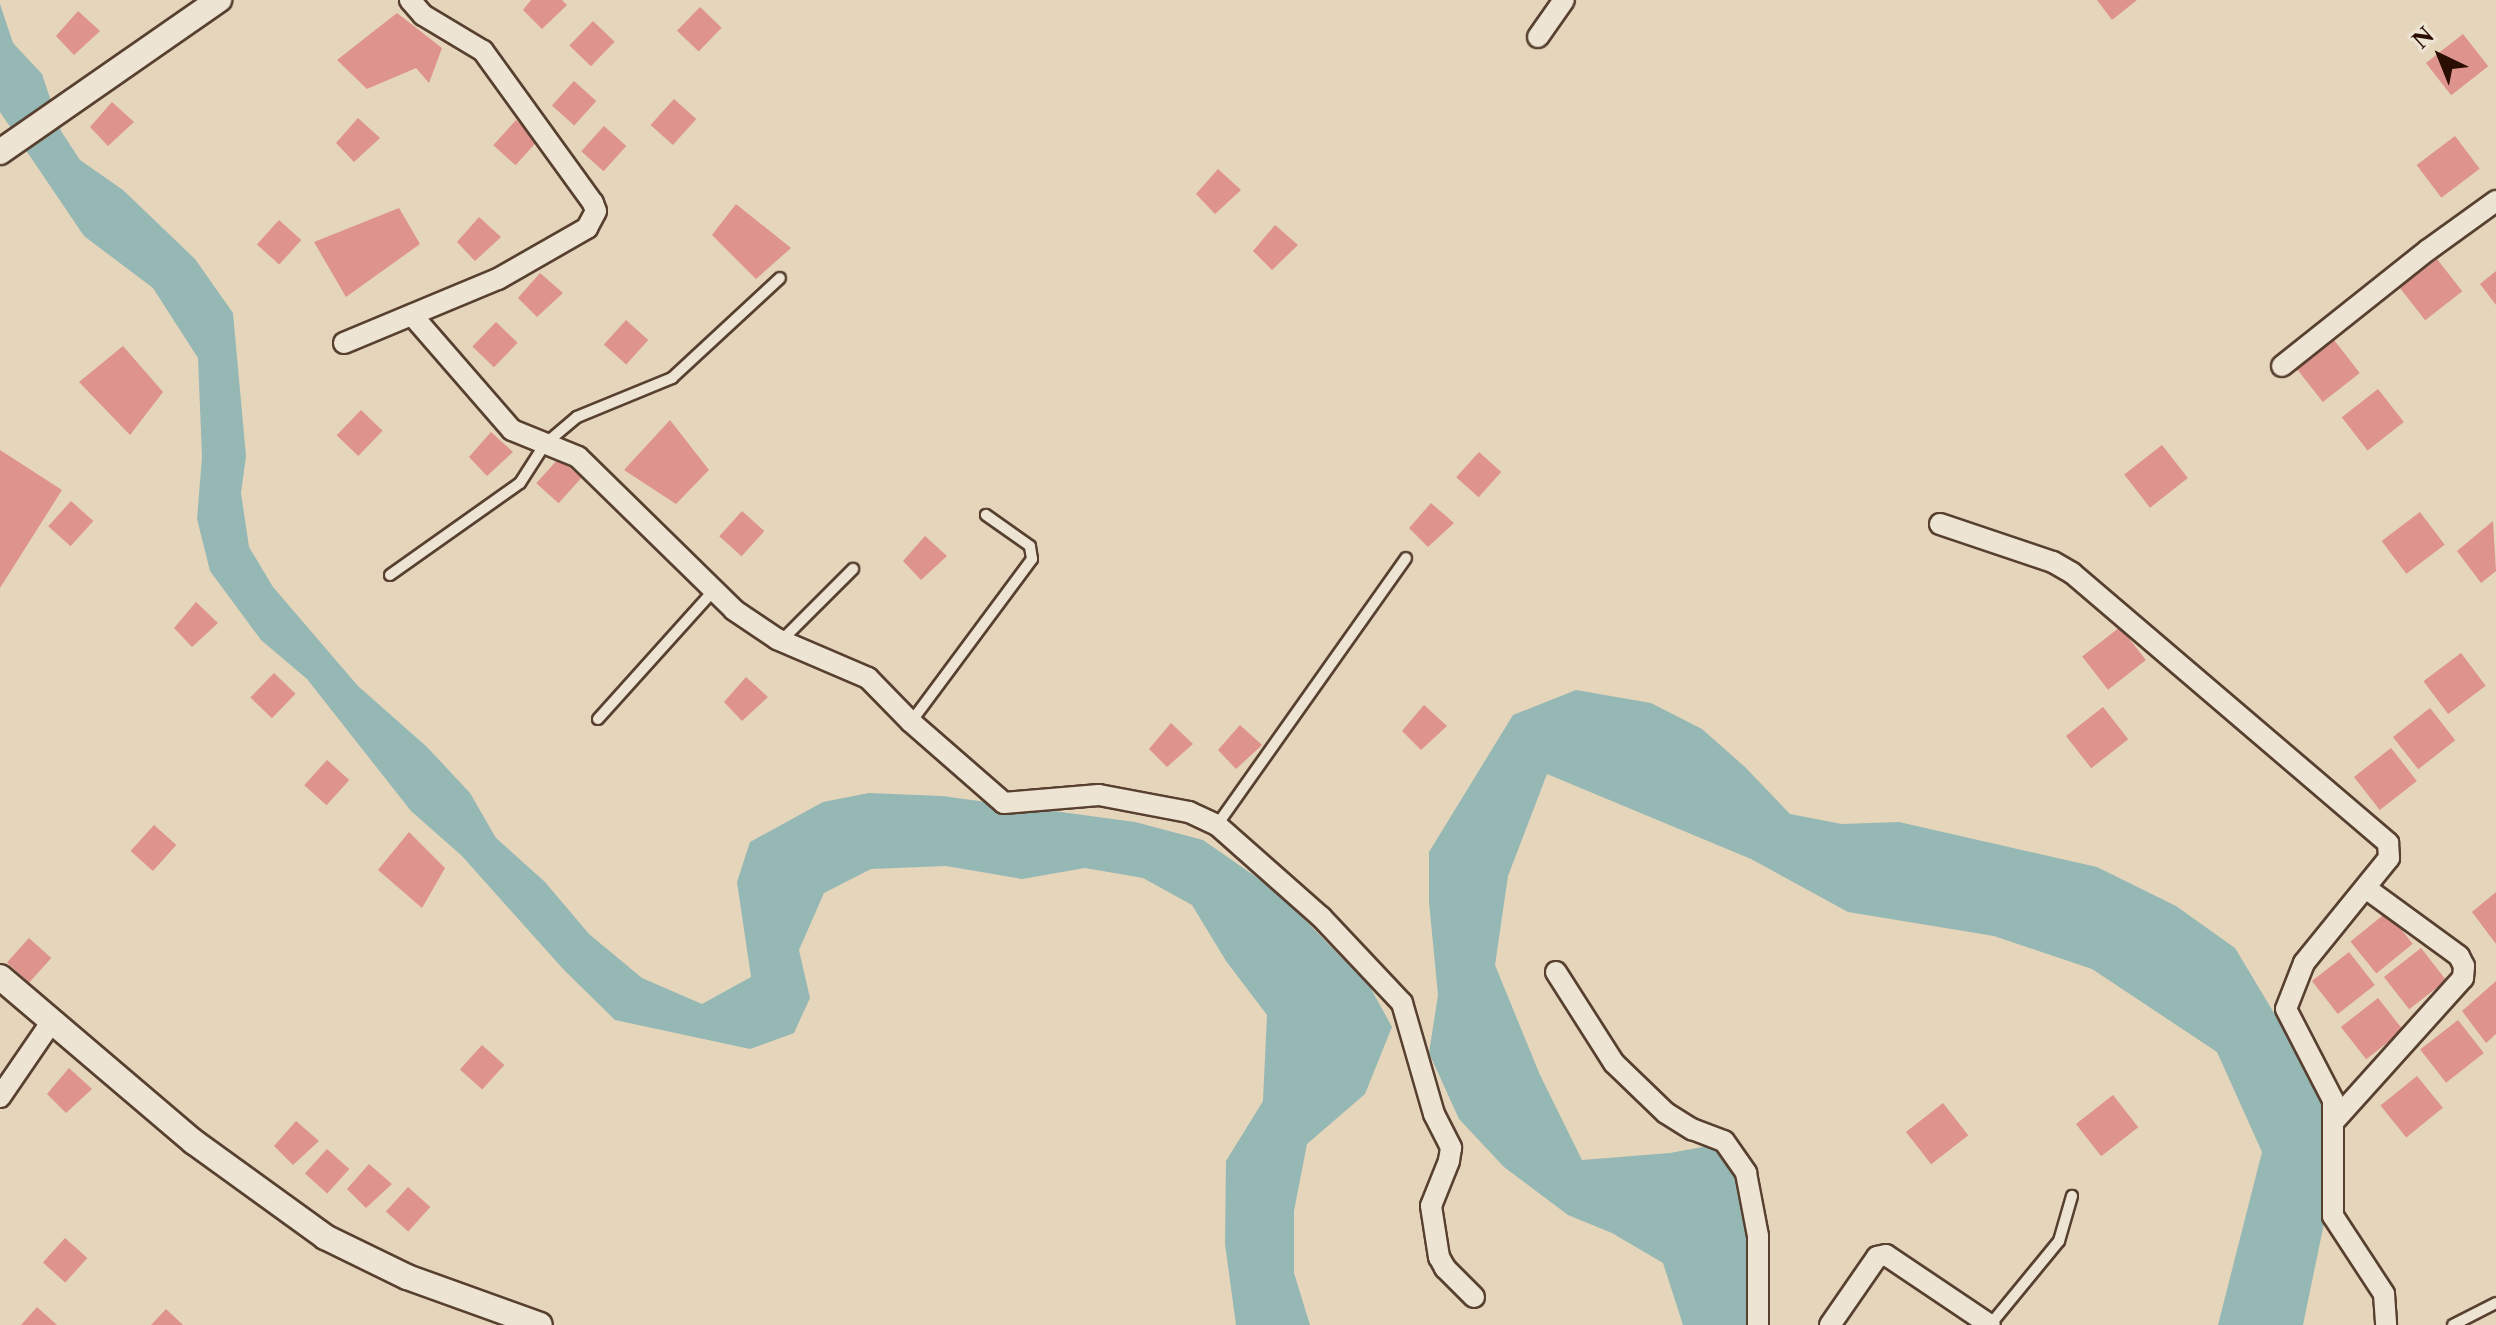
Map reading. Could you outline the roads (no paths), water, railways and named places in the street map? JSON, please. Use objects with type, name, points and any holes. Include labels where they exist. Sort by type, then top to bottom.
[{"type":"street","points":[[0,152],[219,0]]},
{"type":"street","points":[[344,343],[498,279],[587,228],[596,211],[483,51],[423,15],[410,0]]},
{"type":"street","points":[[1538,37],[1564,0]]},
{"type":"street","points":[[2282,366],[2428,250],[2496,201]]},
{"type":"street","points":[[412,315],[512,430],[578,457],[754,626],[781,641],[868,678],[911,722],[1006,803],[1099,795],[1189,812],[1217,825],[1321,917],[1400,1000],[1434,1114],[1451,1148],[1431,1206],[1439,1257],[1445,1268],[1474,1297]]},
{"type":"street","points":[[1940,524],[2062,566],[2388,843],[2389,858],[2367,889],[2304,963],[2286,1009],[2330,1092],[2336,1119],[2333,1216],[2379,1283],[2386,1304],[2386,1325]]},
{"type":"street","points":[[2336,1119],[2463,978],[2464,966],[2459,956],[2367,889]]},
{"type":"street","points":[[1556,972],[1614,1063],[1666,1113],[1692,1129],[1724,1141],[1746,1173],[1758,1236],[1758,1325]]},
{"type":"street","points":[[0,977],[194,1142],[325,1237],[407,1277],[540,1325]]},
{"type":"street","points":[[0,1097],[52,1021]]},
{"type":"street","points":[[1830,1325],[1877,1257],[1886,1255],[1990,1325]]},
{"type":"lane","points":[[390,575],[520,483],[545,444],[577,417],[672,378],[780,278]]},
{"type":"lane","points":[[911,722],[1032,559],[1030,546],[986,515]]},
{"type":"lane","points":[[1217,825],[1406,558]]},
{"type":"lane","points":[[781,641],[853,569]]},
{"type":"lane","points":[[598,719],[714,590]]},
{"type":"lane","points":[[1990,1325],[2059,1241],[2072,1196]]},
{"type":"lane","points":[[2453,1325],[2496,1303]]},
{"type":"water","points":[[0,4],[13,43],[42,74],[61,131],[80,160],[123,190],[195,259],[233,313],[246,456],[241,493],[249,547],[273,587],[358,686],[427,747],[470,793],[496,838],[545,882],[589,934],[642,978],[702,1004],[751,977],[737,882],[750,842],[823,802],[869,793],[942,796],[1135,822],[1203,840],[1279,893],[1370,987],[1392,1027],[1365,1094],[1307,1144],[1294,1211],[1294,1273],[1310,1325],[1236,1325],[1225,1244],[1226,1161],[1263,1101],[1267,1015],[1226,961],[1192,905],[1143,878],[1085,868],[1022,879],[946,866],[871,869],[824,893],[799,950],[810,998],[794,1033],[750,1049],[615,1020],[564,970],[462,856],[411,811],[307,679],[261,640],[210,571],[197,519],[202,457],[198,358],[153,288],[84,236],[0,112]]},
{"type":"water","points":[[1576,690],[1651,703],[1702,729],[1745,767],[1790,814],[1842,824],[1899,822],[2097,867],[2176,906],[2235,948],[2283,1028],[2327,1088],[2334,1175],[2303,1325],[2218,1325],[2262,1152],[2217,1052],[2092,969],[1994,936],[1848,912],[1751,859],[1547,774],[1508,876],[1495,965],[1540,1075],[1582,1160],[1670,1153],[1724,1143],[1755,1240],[1755,1325],[1683,1325],[1663,1263],[1612,1233],[1568,1215],[1504,1167],[1459,1119],[1429,1053],[1438,995],[1429,902],[1429,852],[1513,715]]}]
